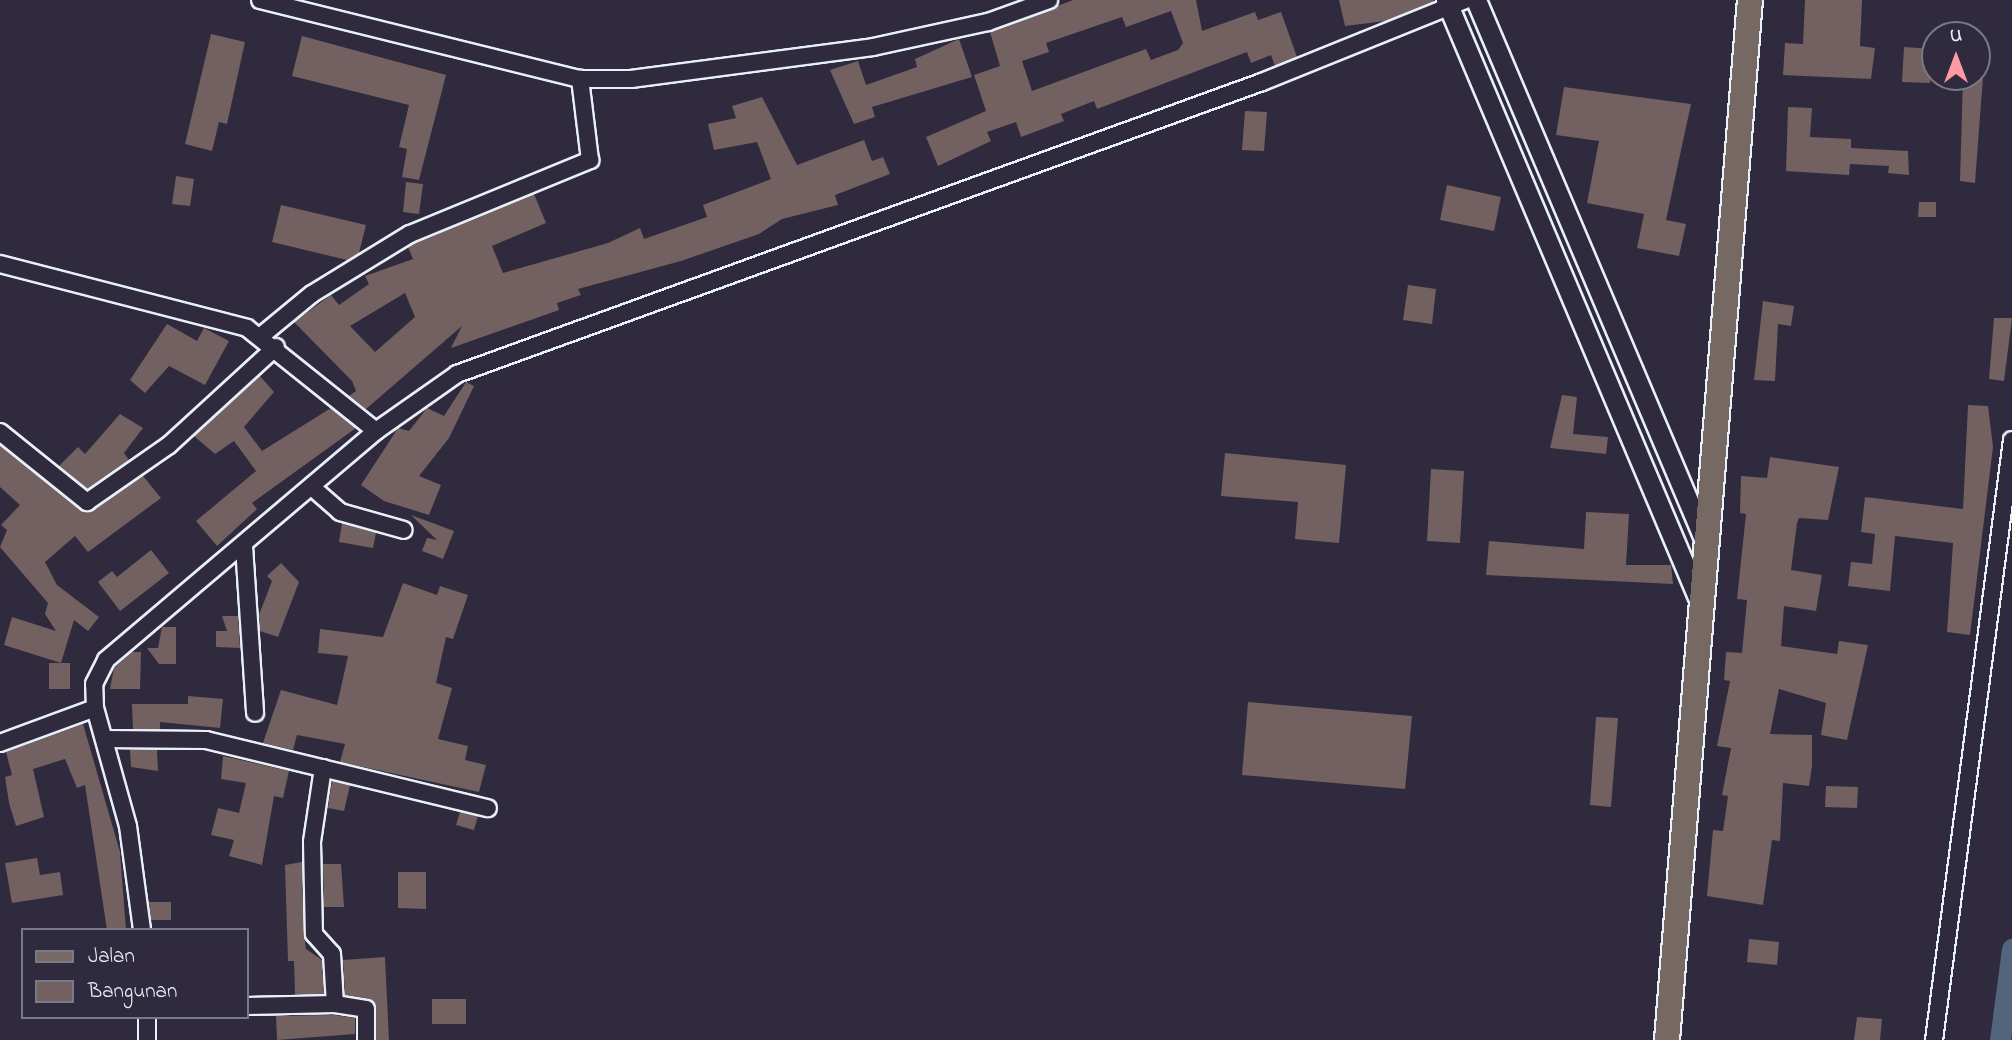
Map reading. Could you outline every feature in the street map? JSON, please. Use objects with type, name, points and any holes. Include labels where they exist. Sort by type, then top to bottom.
[{"type":"main road","points":[[1667,1040],[1703,536],[1750,0]]},
{"type":"street","points":[[260,0],[580,79],[632,79],[873,47],[988,22],[1049,0]]},
{"type":"street","points":[[1476,0],[1703,536]]},
{"type":"street","points":[[142,928],[136,865],[95,708],[94,684],[106,660],[314,489],[376,431],[483,362],[1262,82],[1453,2],[1700,602]]},
{"type":"street","points":[[261,336],[312,294],[410,234],[590,160],[580,79]]},
{"type":"street","points":[[0,264],[189,311],[261,336],[376,431]]},
{"type":"street","points":[[0,432],[86,502],[169,445],[276,347]]},
{"type":"street","points":[[1934,1040],[2012,440]]},
{"type":"street","points":[[314,489],[340,512],[404,530]]},
{"type":"street","points":[[244,546],[255,713]]},
{"type":"street","points":[[0,743],[95,708]]},
{"type":"street","points":[[105,739],[206,740],[488,808]]},
{"type":"street","points":[[323,768],[312,842],[314,934],[332,954],[335,1004]]},
{"type":"street","points":[[248,1006],[335,1004],[365,1008],[366,1040]]},
{"type":"street","points":[[147,1019],[147,1040]]},
{"type":"building","points":[[1073,0],[1196,0],[1202,31],[1255,12],[1258,20],[1281,12],[1297,57],[1275,66],[1271,55],[1251,63],[1247,52],[1097,109],[1094,101],[1061,114],[1064,121],[1021,137],[1016,122],[987,132],[991,141],[938,166],[926,137],[986,111],[974,75],[1000,66],[990,32]],"holes":[[[1171,11],[1183,43],[1178,50],[1151,60],[1146,49],[1032,91],[1022,61],[1049,52],[1046,43],[1122,17],[1126,27]]]},
{"type":"building","points":[[1339,0],[1434,1],[1386,21],[1345,26]]},
{"type":"building","points":[[1805,0],[1862,0],[1860,46],[1875,48],[1871,79],[1783,75],[1785,43],[1803,44]]},
{"type":"building","points":[[211,34],[245,42],[227,124],[219,122],[212,151],[185,144]]},
{"type":"building","points":[[302,36],[446,75],[419,180],[402,177],[407,149],[399,147],[409,105],[292,76]]},
{"type":"building","points":[[959,39],[972,77],[872,107],[875,117],[854,124],[830,70],[858,61],[866,85],[917,67],[915,59]]},
{"type":"building","points":[[1904,47],[1921,48],[1921,83],[1902,82]]},
{"type":"building","points":[[1564,87],[1691,104],[1666,220],[1686,224],[1679,256],[1637,248],[1644,214],[1587,203],[1599,141],[1556,135]]},
{"type":"building","points":[[1963,91],[1982,91],[1975,183],[1960,181]]},
{"type":"building","points":[[762,97],[797,165],[864,140],[872,161],[883,157],[890,174],[835,195],[838,205],[782,219],[759,234],[681,261],[578,289],[581,295],[557,303],[559,310],[451,348],[462,326],[366,409],[349,396],[356,391],[352,381],[294,322],[331,295],[339,305],[369,284],[365,276],[413,259],[408,247],[415,243],[534,194],[546,223],[492,246],[503,273],[608,243],[640,228],[644,239],[707,217],[703,205],[771,179],[757,142],[714,150],[708,124],[736,118],[732,106]],"holes":[[[405,293],[415,317],[375,352],[350,326]]]},
{"type":"building","points":[[1788,107],[1812,108],[1810,137],[1851,139],[1851,148],[1908,151],[1909,175],[1888,173],[1889,166],[1850,164],[1849,175],[1786,171]]},
{"type":"building","points":[[1245,111],[1267,112],[1264,151],[1242,150]]},
{"type":"building","points":[[176,176],[194,179],[190,206],[172,204]]},
{"type":"building","points":[[406,182],[423,184],[419,214],[403,212]]},
{"type":"building","points":[[1447,185],[1501,197],[1494,231],[1440,220]]},
{"type":"building","points":[[1919,202],[1936,202],[1936,217],[1918,217]]},
{"type":"building","points":[[281,205],[366,225],[359,253],[347,260],[272,242]]},
{"type":"building","points":[[1408,285],[1436,289],[1432,324],[1403,320]]},
{"type":"building","points":[[1763,301],[1794,306],[1791,326],[1778,324],[1775,381],[1754,380]]},
{"type":"building","points":[[1994,318],[2012,318],[2004,381],[1989,379]]},
{"type":"building","points":[[167,324],[197,341],[204,328],[229,341],[205,385],[169,366],[145,393],[130,380]]},
{"type":"building","points":[[260,376],[274,392],[244,427],[262,451],[331,408],[356,428],[252,503],[257,509],[217,546],[196,521],[256,471],[234,441],[215,454],[194,436]]},
{"type":"building","points":[[466,382],[474,386],[449,438],[419,476],[441,485],[429,515],[384,501],[361,485],[398,428],[409,431],[427,408],[444,416]]},
{"type":"building","points":[[1562,395],[1577,397],[1573,434],[1608,437],[1606,454],[1550,448]]},
{"type":"building","points":[[1968,405],[1988,406],[1993,447],[1970,635],[1947,632],[1953,543],[1895,536],[1890,591],[1848,586],[1851,562],[1872,564],[1875,534],[1861,532],[1865,497],[1963,509]]},
{"type":"building","points":[[120,414],[143,428],[124,453],[129,460],[87,489],[59,466],[78,447],[85,454]]},
{"type":"building","points":[[0,445],[86,512],[143,476],[161,498],[88,552],[75,536],[45,562],[57,585],[99,617],[88,631],[74,620],[61,663],[4,645],[12,617],[56,631],[45,614],[48,603],[0,547],[7,530],[1,525],[20,505],[0,487]]},
{"type":"building","points":[[1225,453],[1346,465],[1339,543],[1295,539],[1298,502],[1221,496]]},
{"type":"building","points":[[1770,457],[1839,467],[1828,520],[1799,518],[1797,523],[1791,570],[1822,575],[1816,611],[1784,606],[1781,646],[1837,654],[1839,641],[1868,645],[1847,740],[1821,735],[1826,703],[1779,689],[1770,734],[1812,735],[1812,766],[1809,786],[1783,783],[1780,841],[1772,840],[1763,905],[1707,896],[1713,830],[1723,831],[1728,796],[1722,795],[1731,748],[1717,746],[1730,681],[1724,680],[1726,652],[1742,653],[1747,600],[1737,599],[1746,514],[1740,513],[1741,476],[1767,478]]},
{"type":"building","points":[[1431,469],[1464,471],[1460,543],[1427,541]]},
{"type":"building","points":[[1586,512],[1629,514],[1626,565],[1671,565],[1673,584],[1486,575],[1489,541],[1584,549]]},
{"type":"building","points":[[411,515],[454,531],[443,559],[422,551],[427,538],[437,540]]},
{"type":"building","points":[[342,523],[376,533],[373,548],[339,542]]},
{"type":"building","points":[[151,550],[169,573],[120,611],[98,582],[112,571],[117,577]]},
{"type":"building","points":[[281,563],[299,582],[278,637],[260,631],[259,615],[272,581],[267,576]]},
{"type":"building","points":[[403,583],[437,595],[440,586],[468,595],[453,639],[446,637],[436,683],[452,688],[438,739],[468,746],[465,760],[486,765],[479,792],[340,762],[345,744],[297,735],[293,750],[263,743],[281,690],[337,705],[348,656],[318,653],[320,629],[383,637]]},
{"type":"building","points":[[222,616],[238,616],[240,648],[216,647],[216,631],[227,631]]},
{"type":"building","points":[[162,627],[176,627],[176,664],[159,664],[147,648],[158,648]]},
{"type":"building","points":[[132,652],[141,652],[140,689],[110,689],[114,668]]},
{"type":"building","points":[[49,663],[70,663],[70,689],[49,689]]},
{"type":"building","points":[[188,696],[223,699],[220,728],[160,722],[160,729],[133,729],[132,704],[188,704]]},
{"type":"building","points":[[1248,702],[1412,716],[1405,789],[1242,775]]},
{"type":"building","points":[[1596,717],[1618,718],[1611,807],[1590,805]]},
{"type":"building","points":[[83,724],[120,852],[126,928],[107,928],[85,785],[77,788],[65,759],[33,769],[44,817],[16,826],[5,777],[12,775],[6,752]]},
{"type":"building","points":[[130,750],[157,750],[158,771],[131,767]]},
{"type":"building","points":[[223,756],[289,771],[283,798],[274,796],[262,865],[229,856],[234,840],[211,835],[218,808],[239,813],[246,783],[221,779]]},
{"type":"building","points":[[332,781],[350,785],[344,811],[328,808]]},
{"type":"building","points":[[1826,786],[1858,787],[1857,808],[1825,807]]},
{"type":"building","points":[[460,812],[478,816],[474,830],[456,825]]},
{"type":"building","points":[[37,858],[40,875],[60,872],[63,895],[12,903],[5,863]]},
{"type":"building","points":[[302,862],[306,949],[322,960],[324,994],[295,994],[294,961],[288,961],[285,865]]},
{"type":"building","points":[[323,864],[341,864],[344,907],[324,907]]},
{"type":"building","points":[[398,872],[426,872],[426,909],[398,908]]},
{"type":"building","points":[[149,902],[171,902],[171,920],[151,920]]},
{"type":"building","points":[[1749,939],[1779,942],[1777,965],[1747,962]]},
{"type":"building","points":[[385,957],[389,1040],[376,1040],[376,1005],[345,995],[343,960]]},
{"type":"building","points":[[432,999],[466,999],[466,1024],[432,1024]]},
{"type":"building","points":[[334,1015],[355,1018],[355,1034],[277,1040],[276,1016]]},
{"type":"building","points":[[1857,1017],[1882,1019],[1880,1040],[1854,1040]]},
{"type":"waterway","points":[[2000,1040],[2012,949]]}]
